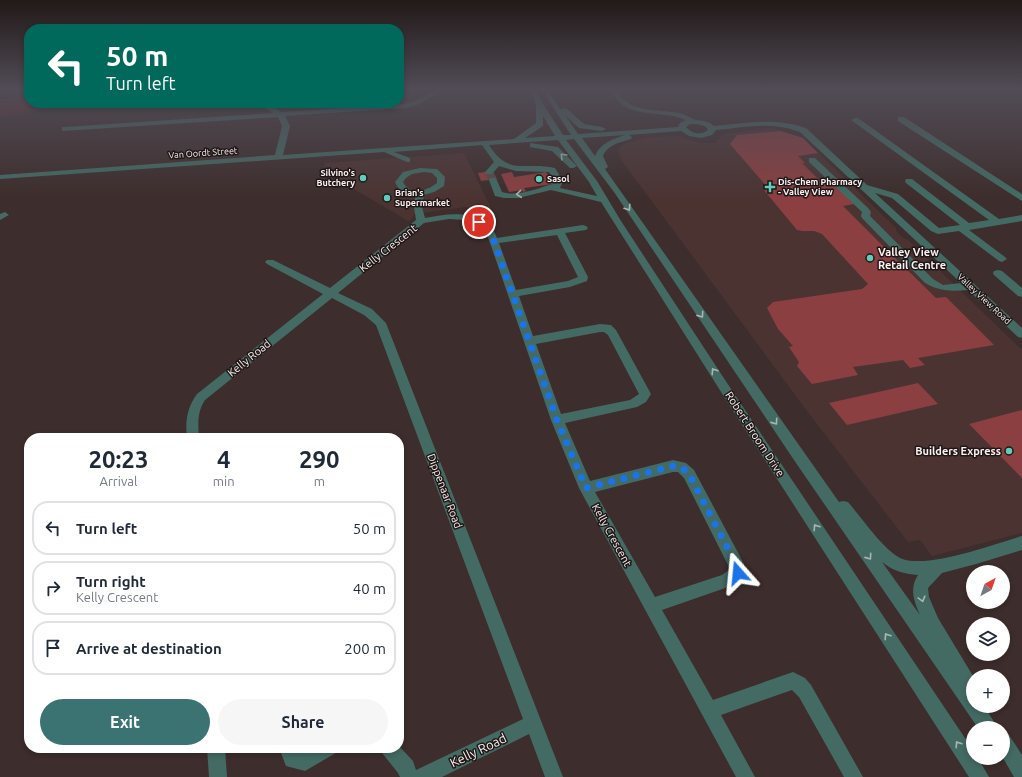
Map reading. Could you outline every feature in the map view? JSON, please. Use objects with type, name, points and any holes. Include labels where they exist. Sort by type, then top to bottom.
[{"type":"street","points":[[65,129],[107,126]]},
{"type":"street","points":[[278,158],[286,126]]},
{"type":"street","points":[[484,143],[495,158],[521,169],[552,170],[559,182],[555,186],[531,193],[505,196],[498,194],[491,176],[495,158],[498,148],[513,141],[536,126]]},
{"type":"street","name":"Robert Broom Drive","points":[[553,126],[593,181],[603,200],[727,392],[980,777]]},
{"type":"street","name":"Robert Broom Drive","points":[[569,126],[617,191],[799,456],[966,694]]},
{"type":"street","points":[[584,126],[633,133]]},
{"type":"street","name":"Valley View Road","points":[[709,126],[712,128],[735,126]]},
{"type":"street","name":"Valley View Road","points":[[794,126],[809,134],[1022,334]]},
{"type":"street","points":[[864,126],[997,222]]},
{"type":"street","points":[[912,126],[1022,198]]},
{"type":"street","name":"Valley View Road","points":[[576,136],[683,129],[693,135],[703,135],[710,133],[712,128]]},
{"type":"street","points":[[617,191],[601,161],[599,152],[603,147],[613,142],[648,132]]},
{"type":"street","name":"Van Oordt Street","points":[[0,177],[406,149],[417,159],[484,143],[576,136]]},
{"type":"street","points":[[513,141],[555,149],[572,166],[593,181]]},
{"type":"street","points":[[406,149],[408,172]]},
{"type":"street","points":[[380,151],[397,154],[407,160]]},
{"type":"street","points":[[417,159],[442,177],[442,181],[438,188],[426,192],[420,193],[407,191],[400,185],[400,178],[408,172],[417,159]]},
{"type":"street","points":[[812,160],[867,212],[865,216],[929,281],[943,288],[971,286]]},
{"type":"street","points":[[909,181],[1002,258]]},
{"type":"street","points":[[555,186],[556,189],[603,200]]},
{"type":"street","points":[[846,191],[865,187],[895,196],[935,230],[942,231],[1022,218]]},
{"type":"street","points":[[420,193],[418,207],[421,221]]},
{"type":"street","name":"Kelly Crescent","points":[[331,293],[421,221],[445,216],[459,216],[471,218],[486,227],[491,233],[494,241],[528,342],[557,420],[586,488],[746,777]]},
{"type":"street","points":[[494,241],[583,228]]},
{"type":"street","points":[[513,294],[570,284],[583,279],[560,232]]},
{"type":"street","name":"Dippenaar Road","points":[[270,262],[368,312],[380,323],[554,777]]},
{"type":"street","points":[[998,273],[1022,294]]},
{"type":"street","name":"Kelly Road","points":[[193,433],[192,412],[201,397],[331,293]]},
{"type":"street","points":[[528,342],[600,328],[607,328],[612,333],[645,394],[642,399],[633,404],[557,420]]},
{"type":"street","points":[[799,456],[884,555],[895,563],[909,569],[937,567],[1022,543]]},
{"type":"street","points":[[586,488],[673,466],[681,467],[689,474],[738,568],[738,572],[735,576],[726,581],[651,606]]},
{"type":"street","points":[[937,567],[928,575],[920,587],[922,603],[932,623],[966,679]]},
{"type":"street","points":[[709,710],[793,681],[805,690],[854,777]]},
{"type":"street","name":"Kelly Road","points":[[422,777],[533,723]]},
{"type":"street","points":[[216,753],[218,777]]},
{"type":"street","points":[[290,753],[293,759],[305,762],[320,753]]},
{"type":"street","points":[[394,753],[406,768],[409,777]]},
{"type":"street","points":[[1010,753],[1022,773]]},
{"type":"street","points":[[1010,757],[1022,773]]},
{"type":"shaded area","name":"Valley View Retail Centre","points":[[771,128],[803,138],[896,228],[896,231],[903,238],[908,240],[1022,350],[1022,533],[932,556],[920,540],[908,542],[810,415],[622,161],[618,152],[618,149],[624,144],[649,137],[677,136],[702,143],[715,143],[724,134]]},
{"type":"shaded area","points":[[464,153],[493,212],[483,213],[466,207],[414,214],[412,219],[408,221],[342,182],[335,180],[335,175],[323,176],[325,163]]},
{"type":"building","name":"Valley View Retail Centre","points":[[781,131],[803,138],[818,153],[798,156],[805,163],[802,163],[820,181],[830,179],[854,204],[843,206],[936,298],[946,297],[994,345],[918,358],[925,365],[910,368],[903,360],[853,367],[858,375],[812,384],[797,366],[799,362],[789,347],[793,346],[778,329],[767,308],[773,302],[862,289],[868,284],[822,234],[814,231],[797,230],[763,189],[769,189],[730,144],[737,135]]},
{"type":"building","points":[[492,171],[497,179],[481,181],[478,173]]},
{"type":"building","points":[[512,172],[514,177],[546,172],[553,184],[524,188],[526,191],[523,192],[522,190],[509,192],[501,174]]},
{"type":"building","points":[[918,383],[938,404],[847,425],[829,403]]},
{"type":"building","name":"Builders Express","points":[[1022,410],[1022,478],[969,424]]},
{"type":"tunnel","points":[[489,172],[493,180]]},
{"type":"place","name":"Silvino's Butchery","points":[[363,178]]},
{"type":"place","name":"Sasol","points":[[539,179]]},
{"type":"place","name":"Dis-Chem Pharmacy - Valley View","points":[[770,187]]},
{"type":"place","name":"Brian's Supermarket","points":[[387,198]]},
{"type":"place","name":"Valley View Retail Centre","points":[[870,258]]},
{"type":"place","name":"Builders Express","points":[[1009,451]]},
{"type":"route","points":[[479,222],[491,233],[513,294],[528,342],[557,420],[586,488],[673,466],[681,467],[689,474],[703,500],[738,568],[738,573]]}]
